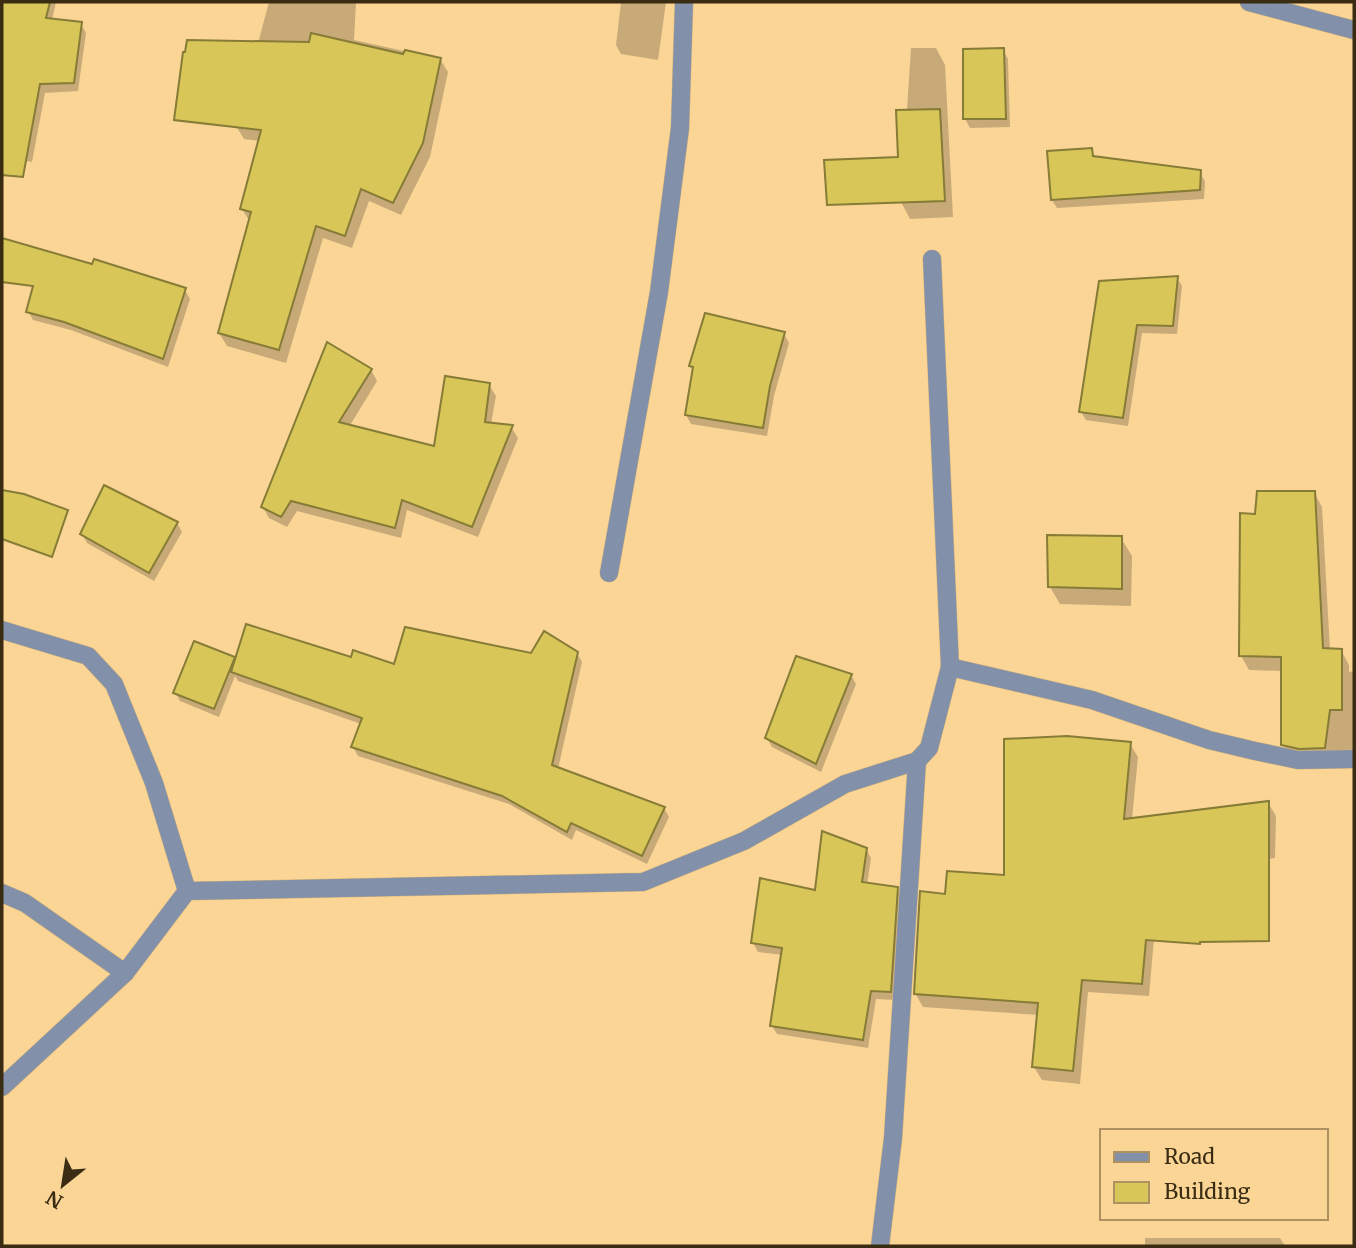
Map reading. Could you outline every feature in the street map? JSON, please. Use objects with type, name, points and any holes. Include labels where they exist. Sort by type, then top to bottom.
[{"type":"street","points":[[609,573],[659,292],[680,128],[684,2]]},
{"type":"street","points":[[1249,2],[1354,30]]},
{"type":"street","points":[[187,891],[643,881],[744,841],[845,784],[916,761],[929,748],[950,667],[932,259]]},
{"type":"street","points":[[2,630],[88,656],[114,684],[154,782],[187,891]]},
{"type":"street","points":[[950,667],[1091,700],[1221,743],[1298,760],[1354,759]]},
{"type":"street","points":[[880,1246],[893,1138],[916,761]]},
{"type":"street","points":[[2,1087],[125,973],[187,891]]},
{"type":"street","points":[[2,893],[25,903],[125,973]]},
{"type":"building","points":[[2,2],[50,2],[46,18],[82,22],[74,83],[40,84],[23,177],[2,175]]},
{"type":"building","points":[[311,33],[403,54],[405,50],[441,58],[423,143],[393,203],[361,189],[345,236],[316,226],[279,350],[218,333],[251,212],[240,209],[261,130],[174,120],[187,40],[309,42]]},
{"type":"building","points":[[1004,48],[1006,119],[963,119],[963,49]]},
{"type":"building","points":[[940,109],[945,201],[827,205],[824,160],[898,157],[896,110]]},
{"type":"building","points":[[1092,148],[1093,156],[1201,170],[1200,190],[1051,200],[1047,151]]},
{"type":"building","points":[[2,238],[92,264],[94,259],[186,288],[163,359],[64,322],[26,312],[33,286],[2,282]]},
{"type":"building","points":[[1178,276],[1173,326],[1137,325],[1123,418],[1079,412],[1099,281]]},
{"type":"building","points":[[705,313],[785,332],[770,386],[763,428],[685,415],[693,367],[689,366]]},
{"type":"building","points":[[327,342],[372,369],[339,422],[434,446],[445,376],[490,383],[485,422],[513,425],[472,527],[402,500],[395,528],[291,501],[281,517],[261,507]]},
{"type":"building","points":[[104,485],[178,522],[149,573],[80,534]]},
{"type":"building","points":[[2,490],[24,494],[68,510],[52,557],[2,539]]},
{"type":"building","points":[[1257,491],[1315,491],[1323,648],[1342,649],[1342,710],[1330,710],[1325,748],[1299,749],[1281,745],[1281,657],[1239,656],[1240,513],[1255,514]]},
{"type":"building","points":[[1047,535],[1122,536],[1122,589],[1048,587]]},
{"type":"building","points":[[246,624],[351,657],[353,650],[394,664],[405,627],[531,653],[544,631],[578,652],[552,765],[665,807],[642,856],[571,823],[567,832],[502,796],[351,747],[362,718],[231,672]]},
{"type":"building","points":[[194,641],[235,657],[214,709],[173,693]]},
{"type":"building","points":[[796,656],[852,674],[816,764],[765,738]]},
{"type":"building","points":[[1067,736],[1131,742],[1124,819],[1269,801],[1269,941],[1200,944],[1146,940],[1142,984],[1082,980],[1073,1071],[1032,1067],[1038,1003],[914,994],[920,891],[945,894],[947,871],[1004,875],[1004,739]]},
{"type":"building","points":[[822,831],[867,848],[862,882],[898,887],[891,992],[871,991],[863,1040],[770,1026],[782,948],[751,943],[760,878],[815,890]]}]
